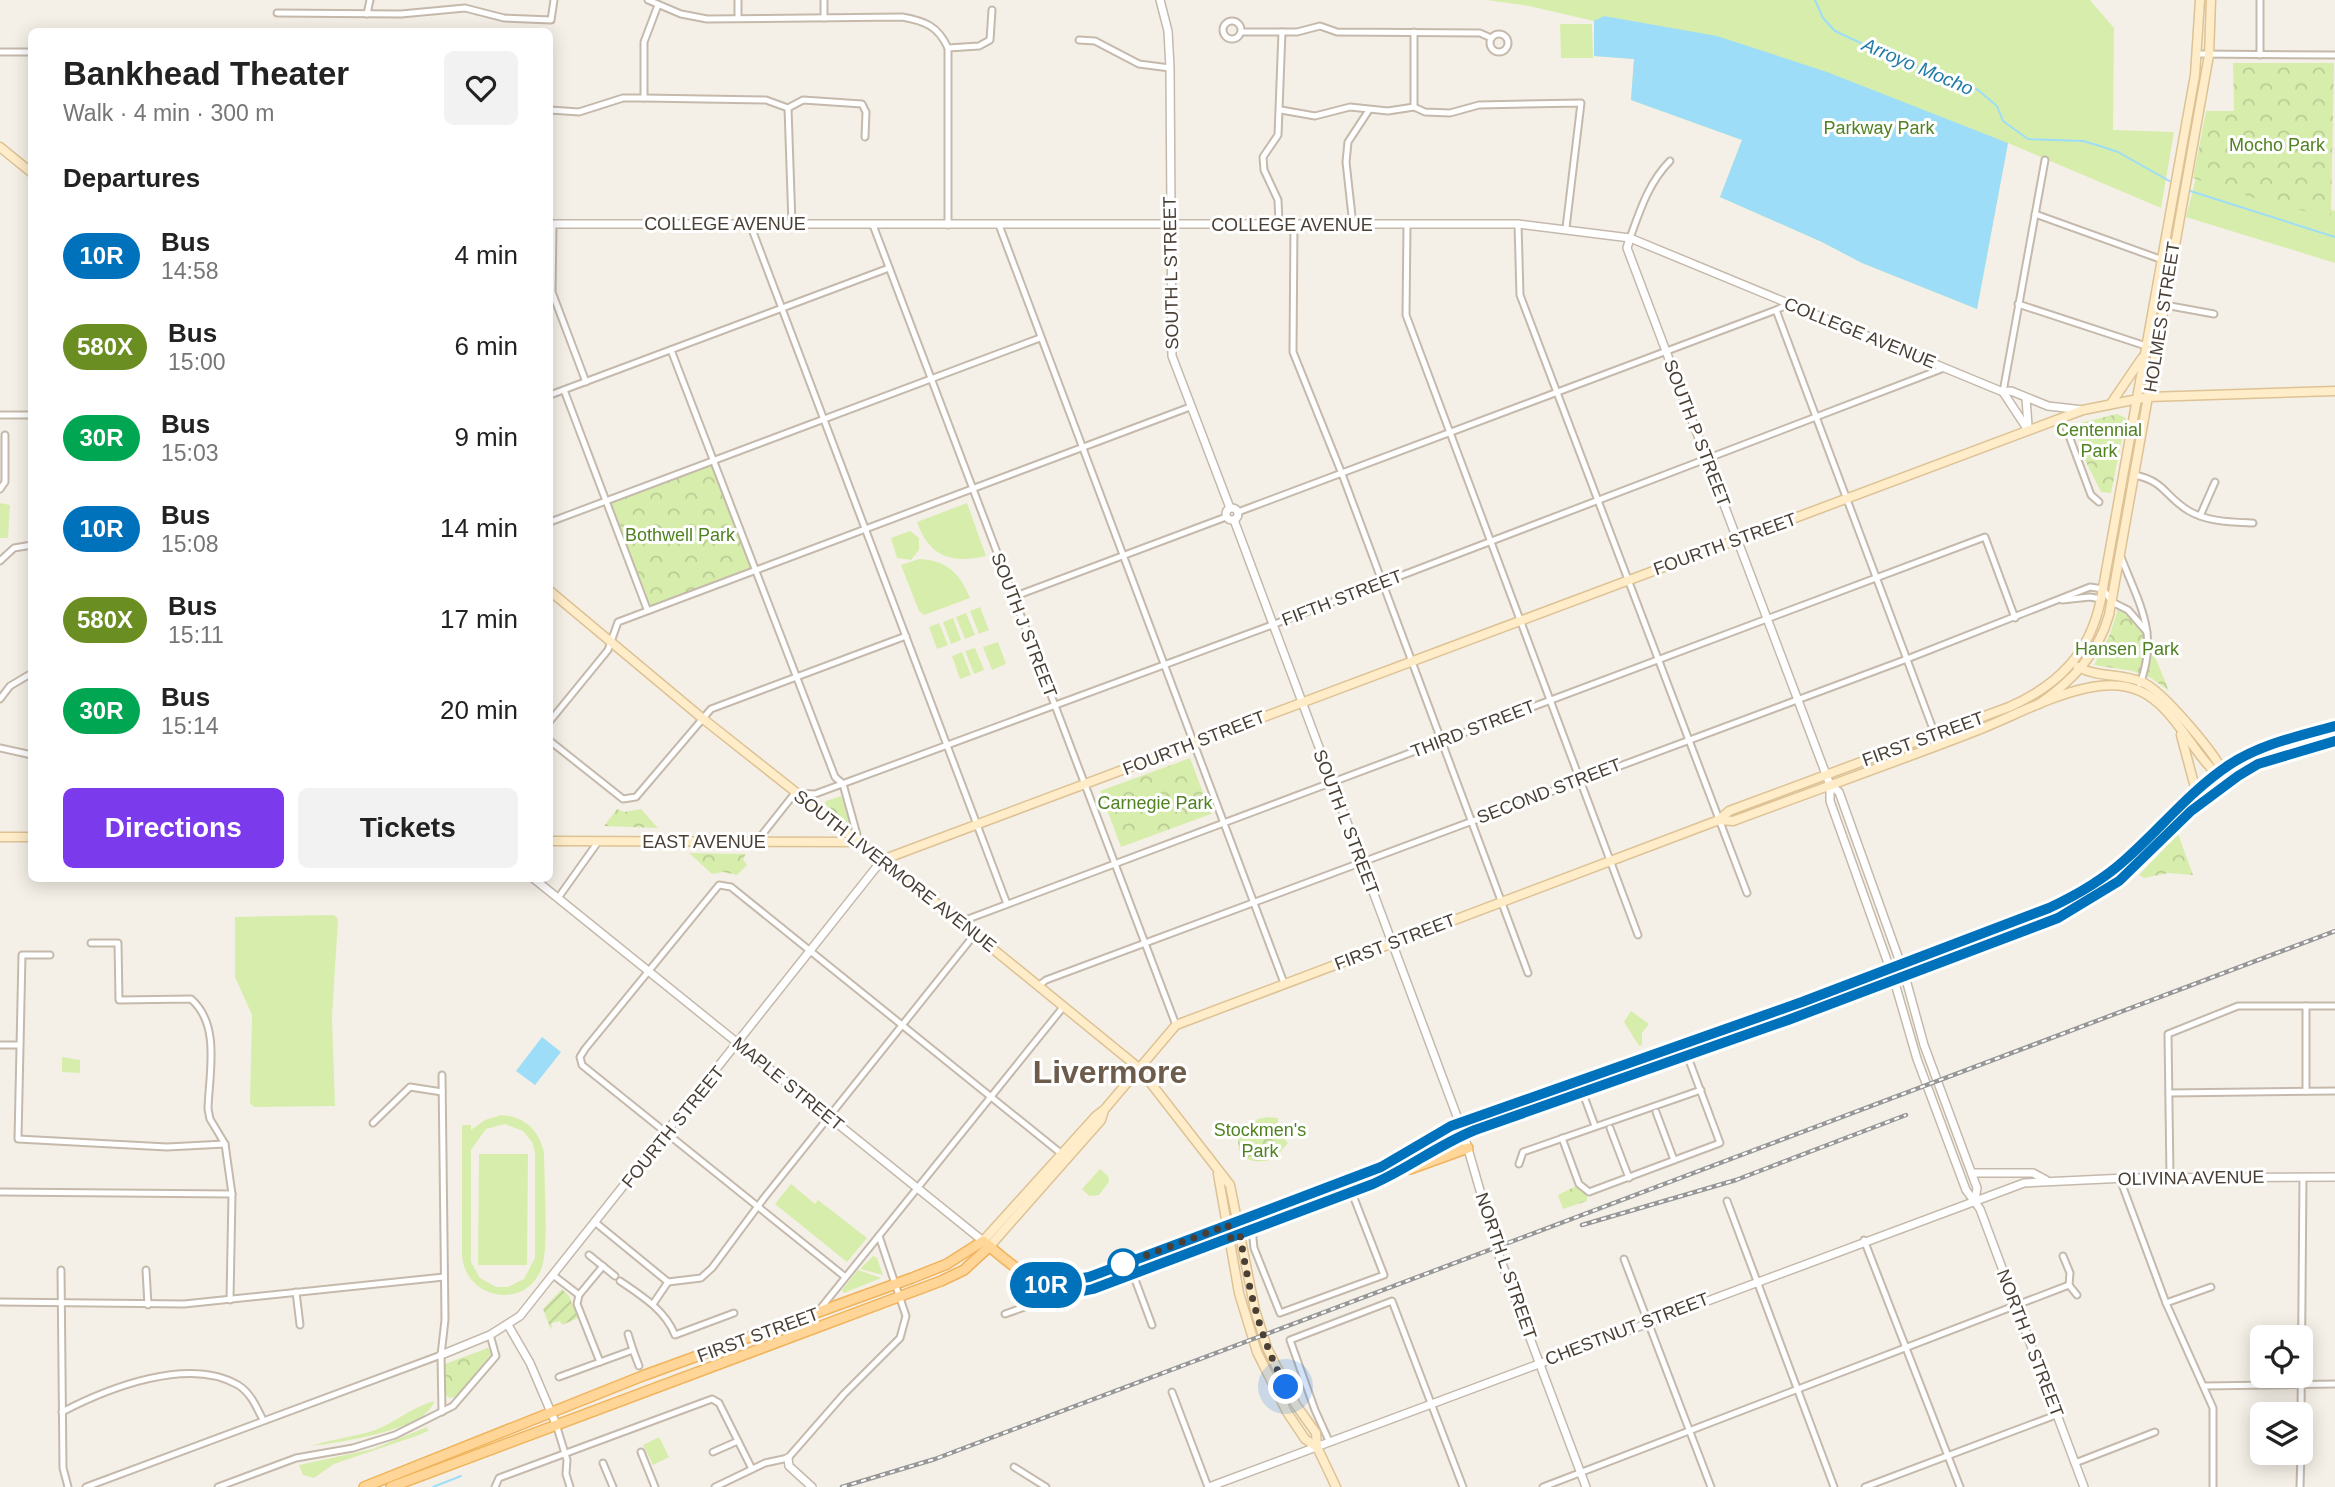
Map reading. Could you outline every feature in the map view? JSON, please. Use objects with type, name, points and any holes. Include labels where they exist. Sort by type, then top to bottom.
[{"type":"main road","name":"HOLMES STREET","points":[[2183,171],[2198,54],[2200,0]]},
{"type":"main road","name":"HOLMES STREET","points":[[2076,666],[2092,632],[2101,599],[2154,303],[2166,262],[2209,55],[2211,0]]},
{"type":"main road","points":[[0,147],[28,170]]},
{"type":"main road","name":"HOLMES STREET","points":[[2076,666],[2099,643],[2112,602],[2164,305],[2166,262]]},
{"type":"main road","points":[[2110,403],[2124,388],[2144,356]]},
{"type":"main road","name":"FOURTH STREET","points":[[882,860],[2083,410],[2148,397],[2335,391]]},
{"type":"main road","name":"SOUTH LIVERMORE AVENUE","points":[[553,593],[702,718],[1065,1006],[1139,1068],[1201,1145],[1218,1174],[1230,1185],[1255,1310],[1267,1348],[1296,1405],[1316,1433],[1317,1447]]},
{"type":"main road","points":[[2076,666],[2095,675],[2139,686],[2169,702],[2227,783]]},
{"type":"main road","name":"FIRST STREET","points":[[2039,704],[2068,682],[2076,666]]},
{"type":"main road","name":"FIRST STREET","points":[[391,1487],[901,1297],[964,1270],[1064,1156],[1101,1120],[1104,1110],[1176,1025],[1719,820],[1729,811],[2034,696],[2076,666]]},
{"type":"main road","name":"FIRST STREET","points":[[1719,820],[1732,821],[1939,746],[2039,704],[2101,685],[2139,686]]},
{"type":"main road","points":[[2139,686],[2219,772]]},
{"type":"main road","points":[[1046,1284],[1089,1277],[1239,1221],[1381,1167],[1429,1136],[1460,1123],[1684,1044],[2037,913],[2084,890],[2124,861],[2219,772],[2255,750],[2335,726]]},
{"type":"main road","points":[[2180,732],[2196,791]]},
{"type":"main road","points":[[1392,1176],[1435,1148],[1464,1135],[2051,921],[2088,902],[2129,873],[2191,811],[2227,783],[2258,764],[2335,741]]},
{"type":"main road","points":[[0,837],[28,837]]},
{"type":"main road","name":"EAST AVENUE","points":[[553,841],[859,842]]},
{"type":"main road","points":[[1392,1176],[1468,1148]]},
{"type":"main road","name":"SOUTH LIVERMORE AVENUE","points":[[1218,1174],[1244,1313],[1266,1374],[1305,1439],[1317,1447]]},
{"type":"main road","name":"MAPLE STREET","points":[[987,1243],[1029,1277],[1046,1284],[1054,1292],[1080,1292],[1392,1176]]},
{"type":"main road","name":"FIRST STREET","points":[[364,1487],[552,1411],[896,1284],[947,1264],[987,1243]]},
{"type":"main road","points":[[1317,1447],[1336,1487]]},
{"type":"street","points":[[367,14],[370,0]]},
{"type":"street","points":[[277,13],[367,14],[465,8],[503,18],[551,20],[554,0]]},
{"type":"street","points":[[648,0],[707,19],[902,17],[927,22],[942,35],[948,48],[948,225]]},
{"type":"street","points":[[738,0],[738,18]]},
{"type":"street","points":[[824,0],[824,18]]},
{"type":"street","name":"SOUTH L STREET","points":[[1160,0],[1168,31],[1170,68],[1172,356],[1230,508]]},
{"type":"street","points":[[2260,0],[2260,55]]},
{"type":"street","points":[[644,97],[644,41],[658,5]]},
{"type":"street","points":[[948,48],[979,46],[990,40],[992,10]]},
{"type":"street","points":[[1242,32],[1297,32],[1320,26],[1337,32],[1479,33],[1491,38]]},
{"type":"street","points":[[1279,224],[1278,200],[1264,170],[1263,157],[1278,135],[1282,32]]},
{"type":"street","points":[[1414,32],[1414,107]]},
{"type":"street","points":[[1079,40],[1096,41],[1139,64],[1170,68]]},
{"type":"street","points":[[0,52],[28,52]]},
{"type":"street","points":[[2198,54],[2335,55]]},
{"type":"street","points":[[553,110],[579,112],[623,98],[644,97],[766,100],[788,108],[803,100],[862,103],[866,112],[865,137]]},
{"type":"street","points":[[1281,110],[1315,116],[1350,107],[1369,110],[1414,107],[1426,112],[1450,113],[1479,105],[1581,103],[1566,228]]},
{"type":"street","points":[[788,108],[792,224]]},
{"type":"street","points":[[1353,225],[1346,162],[1348,142],[1369,110]]},
{"type":"street","points":[[2028,430],[2003,392],[2045,160]]},
{"type":"street","points":[[1630,238],[1647,193],[1657,174],[1670,161]]},
{"type":"street","points":[[2035,214],[2166,262]]},
{"type":"street","name":"COLLEGE AVENUE","points":[[553,224],[1518,224],[1566,228],[1630,238],[2003,392],[2048,406],[2083,410]]},
{"type":"street","points":[[750,224],[1007,904]]},
{"type":"street","points":[[1518,224],[1520,295],[1747,893]]},
{"type":"street","name":"SOUTH J STREET","points":[[873,225],[1176,1025]]},
{"type":"street","points":[[999,225],[1284,983]]},
{"type":"street","points":[[1294,225],[1293,352],[1342,474],[1528,974]]},
{"type":"street","points":[[1407,226],[1406,315],[1638,934]]},
{"type":"street","name":"SOUTH P STREET","points":[[1630,238],[1627,248],[1826,774],[1830,785],[1830,801],[1890,968]]},
{"type":"street","points":[[553,395],[889,268]]},
{"type":"street","points":[[553,295],[586,382]]},
{"type":"street","points":[[2154,303],[2214,314]]},
{"type":"street","points":[[1013,597],[1230,519],[1238,512],[1667,353],[1789,304]]},
{"type":"street","points":[[2018,304],[2146,346]]},
{"type":"street","points":[[1776,310],[1939,746]]},
{"type":"street","points":[[553,521],[1040,338]]},
{"type":"street","points":[[671,350],[795,677],[835,777],[843,784],[859,842]]},
{"type":"street","name":"FIFTH STREET","points":[[795,793],[813,794],[947,746],[1944,368]]},
{"type":"street","points":[[564,390],[647,609]]},
{"type":"street","points":[[2026,398],[2028,430]]},
{"type":"street","points":[[553,717],[608,650],[618,622],[1190,407]]},
{"type":"street","points":[[0,415],[28,415]]},
{"type":"street","points":[[2062,417],[2091,495],[2099,502]]},
{"type":"street","points":[[0,489],[5,482],[5,435]]},
{"type":"street","points":[[2135,475],[2156,481],[2179,503],[2200,516],[2231,523],[2253,523]]},
{"type":"street","points":[[2200,516],[2214,482]]},
{"type":"street","points":[[1230,519],[1230,508],[1238,512]]},
{"type":"street","name":"SOUTH L STREET","points":[[1230,519],[1460,1123]]},
{"type":"street","name":"THIRD STREET","points":[[960,922],[1985,537],[2015,618]]},
{"type":"street","points":[[0,561],[14,548],[28,546]]},
{"type":"street","points":[[2120,555],[2147,624],[2149,652],[2139,686]]},
{"type":"street","name":"SECOND STREET","points":[[1038,986],[1046,980],[1907,659],[2091,587],[2103,589]]},
{"type":"street","points":[[2103,589],[2112,602],[2128,610],[2147,632]]},
{"type":"street","name":"SECOND STREET","points":[[2063,600],[2090,597],[2101,599]]},
{"type":"street","points":[[553,743],[623,799],[635,797],[711,709],[906,636]]},
{"type":"street","points":[[0,699],[10,686],[28,675]]},
{"type":"street","points":[[0,748],[28,754]]},
{"type":"street","name":"SOUTH P STREET","points":[[1830,785],[1839,792],[1901,965]]},
{"type":"street","points":[[757,842],[795,793]]},
{"type":"street","points":[[558,898],[598,842]]},
{"type":"street","name":"FOURTH STREET","points":[[441,1355],[490,1335],[520,1316],[882,860]]},
{"type":"street","name":"MAPLE STREET","points":[[538,882],[987,1243]]},
{"type":"street","points":[[844,1276],[582,1065],[580,1057],[648,969],[719,885],[731,887],[810,954],[1064,1156]]},
{"type":"street","points":[[596,1223],[668,1282],[701,1278],[712,1268],[719,1255],[975,934]]},
{"type":"street","points":[[90,943],[118,943],[119,1000],[191,999],[204,1009],[211,1036],[208,1109],[210,1119],[225,1144],[229,1158],[232,1194],[230,1300]]},
{"type":"street","points":[[50,955],[22,955],[18,1139],[167,1147],[225,1144]]},
{"type":"street","name":"NORTH P STREET","points":[[1901,965],[1924,1045],[1977,1188],[1975,1200]]},
{"type":"street","name":"NORTH P STREET","points":[[1890,968],[1917,1059],[1966,1190],[1975,1200],[2016,1305],[2084,1487]]},
{"type":"street","points":[[816,1315],[844,1276],[879,1237],[989,1097],[1065,1006]]},
{"type":"street","points":[[2169,1178],[2168,1034],[2238,1006],[2335,1006]]},
{"type":"street","points":[[2306,1006],[2306,1091]]},
{"type":"street","points":[[1562,1138],[1584,1191],[1593,1191],[1720,1143],[1684,1044]]},
{"type":"street","points":[[0,1045],[18,1045]]},
{"type":"street","points":[[442,1075],[442,1412]]},
{"type":"street","points":[[1578,1080],[1595,1126]]},
{"type":"street","points":[[373,1124],[410,1087],[442,1092]]},
{"type":"street","points":[[1519,1164],[1523,1152],[1701,1090]]},
{"type":"street","points":[[2169,1093],[2335,1091]]},
{"type":"street","points":[[1657,1112],[1674,1160]]},
{"type":"street","name":"NORTH L STREET","points":[[1460,1123],[1496,1247],[1586,1487]]},
{"type":"street","points":[[1610,1128],[1629,1178]]},
{"type":"street","points":[[1972,1173],[2033,1173],[2047,1180]]},
{"type":"street","points":[[2302,1325],[2303,1177]]},
{"type":"street","name":"OLIVINA AVENUE","points":[[2047,1180],[2335,1177]]},
{"type":"street","points":[[2120,1179],[2166,1303],[2213,1408],[2213,1487]]},
{"type":"street","points":[[1252,1230],[1254,1248],[1280,1313],[1384,1275],[1347,1180]]},
{"type":"street","name":"CHESTNUT STREET","points":[[1209,1487],[1864,1240],[2024,1183],[2047,1180]]},
{"type":"street","points":[[0,1192],[232,1194]]},
{"type":"street","points":[[1727,1201],[1834,1487]]},
{"type":"street","points":[[715,1487],[752,1469],[788,1458],[900,1338],[906,1323],[901,1297],[879,1237]]},
{"type":"street","points":[[1864,1240],[1960,1487]]},
{"type":"street","points":[[589,1255],[615,1276]]},
{"type":"street","points":[[2063,1256],[2070,1273],[2069,1285],[2077,1295]]},
{"type":"street","points":[[1624,1259],[1710,1487]]},
{"type":"street","points":[[600,1362],[577,1304],[579,1295],[603,1266]]},
{"type":"street","points":[[146,1269],[148,1305]]},
{"type":"street","points":[[61,1270],[63,1468],[68,1487]]},
{"type":"street","points":[[1133,1274],[1152,1325]]},
{"type":"street","points":[[553,1275],[579,1295]]},
{"type":"street","points":[[0,1302],[148,1305],[230,1300],[444,1277]]},
{"type":"street","points":[[1027,1306],[1029,1277]]},
{"type":"street","points":[[620,1281],[653,1304],[675,1335],[734,1313]]},
{"type":"street","points":[[653,1304],[668,1282]]},
{"type":"street","points":[[1005,1314],[1041,1298],[1046,1284]]},
{"type":"street","points":[[1543,1487],[2069,1285]]},
{"type":"street","points":[[2166,1303],[2211,1287]]},
{"type":"street","points":[[296,1292],[300,1325]]},
{"type":"street","points":[[1329,1441],[1290,1340],[1392,1301],[1463,1487]]},
{"type":"street","points":[[508,1325],[552,1411],[565,1452],[570,1487]]},
{"type":"street","points":[[218,1487],[296,1458],[375,1442],[442,1412],[455,1404],[496,1356],[490,1335]]},
{"type":"street","points":[[628,1335],[639,1366]]},
{"type":"street","points":[[559,1377],[633,1350]]},
{"type":"street","points":[[86,1487],[441,1355]]},
{"type":"street","points":[[62,1412],[144,1380],[198,1374],[238,1385],[254,1401],[263,1420]]},
{"type":"street","points":[[2313,1385],[2335,1384]]},
{"type":"street","points":[[2204,1386],[2250,1386]]},
{"type":"street","points":[[1172,1392],[1209,1487]]},
{"type":"street","points":[[495,1487],[499,1478],[712,1399],[719,1403],[752,1469]]},
{"type":"street","points":[[1865,1487],[2056,1415]]},
{"type":"street","points":[[2075,1464],[2155,1432]]},
{"type":"street","points":[[713,1452],[738,1441]]},
{"type":"street","points":[[641,1452],[655,1487]]},
{"type":"street","points":[[788,1458],[789,1466],[812,1487]]},
{"type":"street","points":[[603,1463],[613,1487]]},
{"type":"street","points":[[2300,1487],[2301,1465]]},
{"type":"street","points":[[1014,1467],[1046,1487]]},
{"type":"green space","name":"Parkway Park","points":[[1487,0],[2090,0],[2114,28],[2113,130],[2174,132],[2161,208],[2008,143],[1977,309],[1862,263],[1822,242],[1720,197],[1742,140],[1631,100],[1634,59],[1594,56],[1594,21],[1529,6]]},
{"type":"green space","points":[[1560,24],[1592,24],[1593,58],[1561,58]]},
{"type":"green space","name":"Mocho Park","points":[[2233,63],[2334,63],[2331,216],[2278,206],[2193,178],[2206,111],[2234,111]]},
{"type":"green space","points":[[2198,169],[2335,211],[2335,263],[2186,217]]},
{"type":"green space","name":"Centennial Park","points":[[2117,414],[2126,418],[2111,493],[2101,492],[2084,458],[2077,428],[2080,423]]},
{"type":"green space","name":"Bothwell Park","points":[[713,461],[755,570],[647,609],[606,501]]},
{"type":"green space","points":[[0,503],[10,505],[8,538],[0,538]]},
{"type":"green space","points":[[967,503],[986,556],[963,559],[943,555],[928,543],[917,522]]},
{"type":"green space","points":[[910,531],[919,538],[919,550],[911,560],[897,558],[891,538]]},
{"type":"green space","points":[[919,559],[937,562],[951,570],[962,582],[970,598],[924,615],[919,611],[901,565]]},
{"type":"green space","points":[[980,607],[989,630],[979,634],[970,611]]},
{"type":"green space","name":"Hansen Park","points":[[2118,609],[2127,614],[2142,632],[2169,691],[2151,678],[2133,671],[2094,665],[2110,634]]},
{"type":"green space","points":[[966,613],[975,635],[965,639],[956,617]]},
{"type":"green space","points":[[953,618],[961,640],[951,644],[943,622]]},
{"type":"green space","points":[[939,623],[948,645],[937,649],[929,627]]},
{"type":"green space","points":[[998,642],[1006,664],[992,670],[983,647]]},
{"type":"green space","points":[[975,648],[984,670],[974,674],[965,651]]},
{"type":"green space","points":[[962,652],[971,675],[960,679],[952,656]]},
{"type":"green space","name":"Carnegie Park","points":[[1190,758],[1211,814],[1121,847],[1100,791]]},
{"type":"green space","points":[[841,796],[852,824],[850,825],[825,804],[826,801]]},
{"type":"green space","points":[[617,809],[624,812],[641,809],[658,828],[604,826]]},
{"type":"green space","points":[[2178,834],[2193,875],[2169,873],[2144,878],[2139,875]]},
{"type":"green space","points":[[689,853],[746,854],[743,859],[747,865],[737,875],[723,872],[712,874]]},
{"type":"green space","points":[[334,915],[338,919],[332,1017],[335,1106],[254,1107],[250,1103],[252,1015],[235,977],[235,917]]},
{"type":"green space","points":[[1631,1011],[1649,1024],[1642,1033],[1642,1045],[1639,1046],[1624,1022]]},
{"type":"green space","points":[[62,1057],[80,1060],[80,1073],[62,1072]]},
{"type":"green space","points":[[501,1115],[523,1121],[534,1131],[544,1152],[546,1228],[542,1267],[534,1281],[524,1290],[511,1294],[485,1290],[474,1282],[466,1271],[462,1256],[462,1125],[471,1125],[471,1130],[485,1120]],"holes":[[[505,1124],[523,1131],[532,1142],[535,1153],[535,1258],[524,1279],[508,1287],[496,1287],[480,1278],[471,1262],[471,1150],[486,1129]]]},
{"type":"green space","name":"Stockmen's Park","points":[[1278,1118],[1278,1132],[1288,1143],[1274,1159],[1258,1161],[1245,1158],[1239,1148],[1240,1132],[1258,1119]]},
{"type":"green space","points":[[479,1154],[528,1154],[527,1265],[478,1265]]},
{"type":"green space","points":[[1100,1169],[1108,1176],[1109,1182],[1099,1195],[1089,1196],[1082,1189]]},
{"type":"green space","points":[[791,1184],[815,1204],[818,1200],[867,1238],[847,1262],[775,1204]]},
{"type":"green space","points":[[1576,1186],[1587,1195],[1587,1201],[1563,1209],[1558,1195]]},
{"type":"green space","points":[[873,1256],[877,1258],[883,1275],[860,1269]]},
{"type":"green space","points":[[858,1270],[881,1278],[844,1293],[842,1290]]},
{"type":"green space","points":[[562,1289],[569,1296],[578,1318],[562,1325],[560,1321],[552,1323],[551,1330],[543,1309]]},
{"type":"green space","points":[[488,1348],[492,1353],[458,1396],[450,1398],[445,1395],[445,1364]]},
{"type":"green space","points":[[434,1401],[428,1411],[416,1420],[399,1427],[360,1438],[311,1446],[375,1430]]},
{"type":"green space","points":[[427,1427],[428,1431],[419,1435],[334,1464],[314,1478],[303,1475],[299,1465],[373,1449]]},
{"type":"green space","points":[[659,1437],[669,1457],[653,1465],[643,1445]]},
{"type":"water","points":[[1604,16],[1717,36],[1827,72],[2008,143],[1977,309],[1862,263],[1822,242],[1720,197],[1742,140],[1631,100],[1634,59],[1594,56],[1594,21]]},
{"type":"water","points":[[542,1037],[561,1052],[535,1085],[516,1071]]},
{"type":"waterway","name":"Arroyo Mocho","points":[[1815,0],[1823,18],[1835,31],[1895,59],[1978,90],[1997,106],[2003,121],[2028,139],[2083,141],[2100,146],[2118,152],[2173,183]]},
{"type":"waterway","name":"Arroyo Mocho","points":[[2187,190],[2335,237]]},
{"type":"waterway","points":[[433,1487],[461,1476]]},
{"type":"railway","points":[[842,1487],[935,1459],[2335,931]]},
{"type":"railway","points":[[1582,1225],[1736,1180],[1906,1115]]},
{"type":"bus line","name":"10R","points":[[2335,726],[2255,750],[2231,764],[2182,803],[2111,872],[2067,900],[2049,908],[1802,1002],[1451,1126],[1429,1136],[1381,1167],[1191,1239],[1089,1277],[1056,1280],[1046,1284],[1054,1292],[1093,1289],[1373,1184],[1401,1171],[1427,1152],[1475,1130],[1788,1020],[2058,918],[2119,881],[2191,811],[2238,776],[2258,764],[2335,741]]},
{"type":"district","name":"Livermore","points":[[1110,1072]]},
{"type":"route","points":[[1123,1264],[1228,1225],[1230,1238],[1240,1234],[1255,1310],[1267,1348],[1286,1387]]}]
